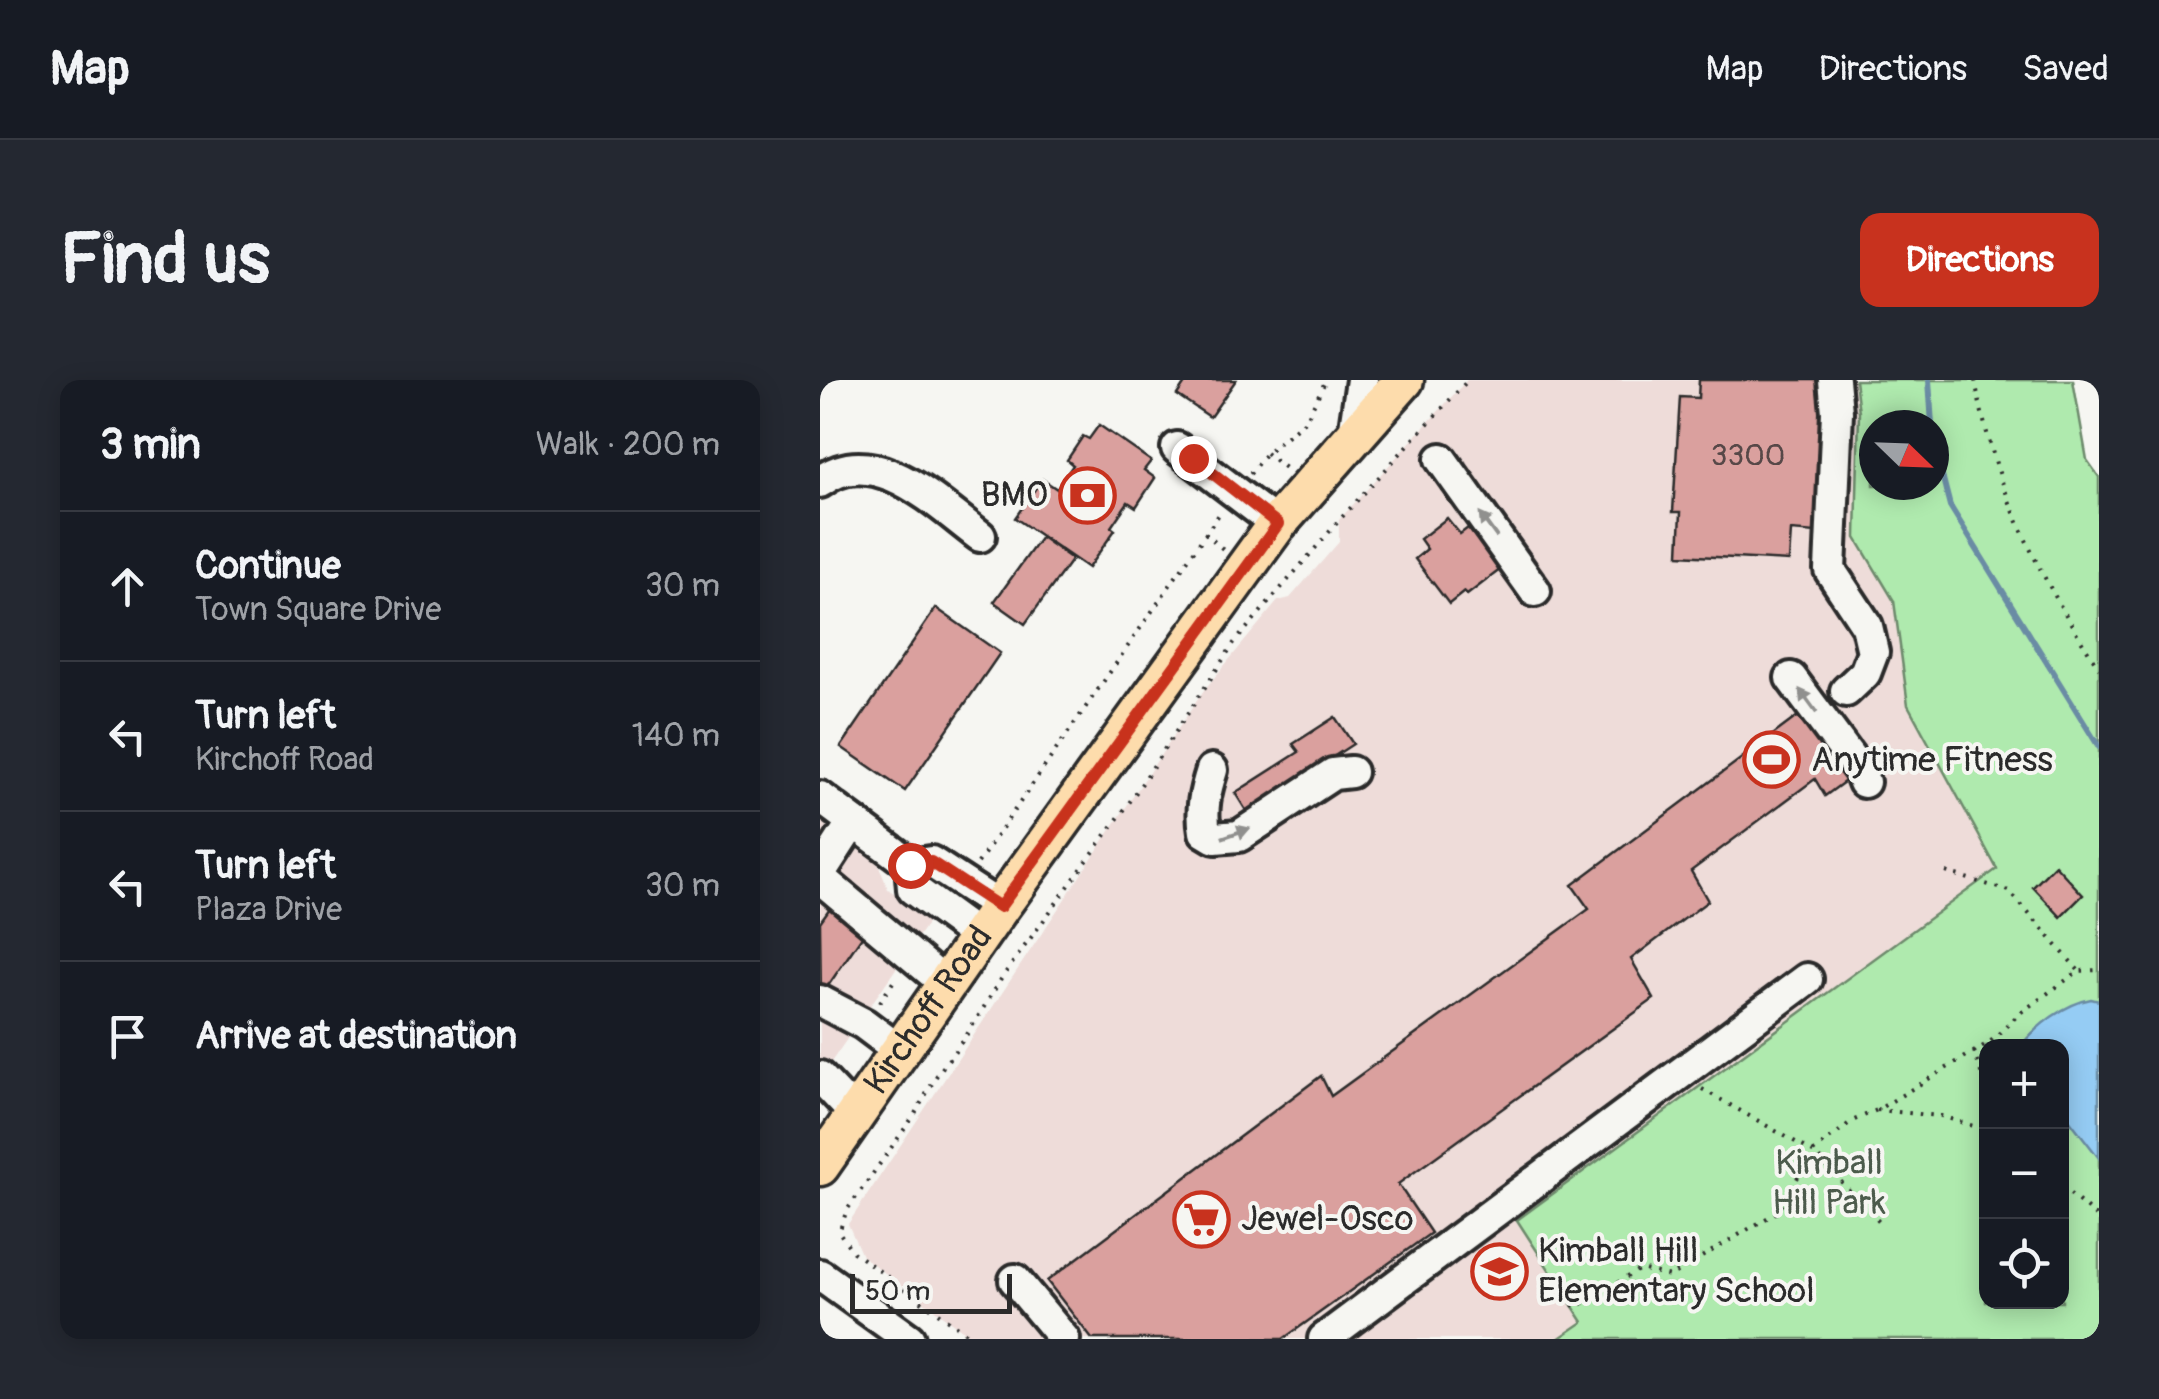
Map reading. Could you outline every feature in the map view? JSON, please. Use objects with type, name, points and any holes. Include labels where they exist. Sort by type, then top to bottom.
[{"type":"main road","name":"Kirchoff Road","points":[[820,1166],[990,922],[1278,524],[1404,380]]},
{"type":"street","points":[[1354,435],[1362,380]]},
{"type":"street","points":[[1834,380],[1837,412],[1830,570],[1867,626],[1873,652],[1865,673],[1846,691]]},
{"type":"street","points":[[1177,448],[1278,524]]},
{"type":"street","points":[[1441,459],[1534,591]]},
{"type":"street","points":[[820,482],[834,471],[867,468],[900,477],[980,536]]},
{"type":"street","points":[[1791,678],[1860,770],[1864,782]]},
{"type":"street","points":[[1212,770],[1202,817],[1205,832],[1225,839],[1239,836],[1333,774],[1351,772]]},
{"type":"street","points":[[820,797],[910,865],[931,862],[964,883],[990,922]]},
{"type":"street","points":[[853,822],[820,876],[946,984]]},
{"type":"street","points":[[910,865],[913,889],[990,922]]},
{"type":"street","points":[[1324,1339],[1806,979]]},
{"type":"street","points":[[820,1002],[864,1024],[900,1050]]},
{"type":"street","points":[[820,1077],[856,1115]]},
{"type":"street","points":[[820,1275],[909,1339]]},
{"type":"street","points":[[1016,1280],[1064,1339]]},
{"type":"path","points":[[1266,453],[1306,420],[1326,380]]},
{"type":"path","points":[[974,1339],[853,1252],[839,1232],[847,1210],[913,1117],[1002,976],[1127,806],[1234,643],[1468,380]]},
{"type":"path","points":[[1975,380],[1996,470],[2018,528],[2053,598],[2099,668]]},
{"type":"path","points":[[964,883],[1204,533]]},
{"type":"path","points":[[1946,872],[2010,891],[2079,971]]},
{"type":"path","points":[[864,1024],[911,957]]},
{"type":"path","points":[[1543,1293],[1577,1307],[1640,1269],[1670,1276],[1748,1232],[1777,1212],[1813,1152],[1852,1121],[1990,1042],[2020,1012],[2079,971],[2099,970]]},
{"type":"path","points":[[1974,1051],[1979,1066]]},
{"type":"path","points":[[1686,1071],[1702,1090],[1813,1152],[1884,1226]]},
{"type":"path","points":[[1877,1110],[1941,1116],[1983,1129]]},
{"type":"path","points":[[2069,1194],[2099,1219]]},
{"type":"shaded area","points":[[1467,380],[1855,380],[1859,412],[1856,538],[1894,601],[1908,705],[1997,868],[1517,1220],[1583,1322],[1558,1339],[974,1339],[862,1256],[848,1224],[1204,690],[1278,601],[1290,598],[1339,542],[1339,520]]},
{"type":"shaded area","points":[[820,814],[875,856],[888,889],[931,918],[820,1078]]},
{"type":"green space","name":"Kimball Hill Park","points":[[1855,380],[2073,380],[2087,460],[2099,477],[2099,1339],[1558,1339],[1583,1322],[1517,1220],[1997,869],[1908,705],[1894,601],[1856,538],[1859,412]]},
{"type":"water","points":[[2091,999],[2099,1001],[2099,1158],[2069,1119],[2069,1039],[2027,1039],[2052,1016]]},
{"type":"building","points":[[1187,380],[1236,380],[1210,417],[1177,395]]},
{"type":"building","points":[[1699,380],[1824,380],[1816,533],[1791,531],[1789,561],[1679,555],[1681,512],[1673,512],[1680,397],[1698,398]]},
{"type":"building","name":"BMO","points":[[1099,425],[1151,461],[1144,470],[1155,478],[1136,507],[1128,502],[1111,527],[1115,530],[1088,568],[1015,518],[1042,479],[1057,489],[1073,465],[1067,460],[1083,436],[1089,439]]},
{"type":"building","points":[[1447,518],[1460,534],[1468,528],[1501,569],[1449,604],[1415,559],[1427,549],[1420,539]]},
{"type":"building","points":[[1041,537],[1072,559],[1025,624],[994,602]]},
{"type":"building","points":[[936,608],[1000,653],[905,791],[841,747]]},
{"type":"building","points":[[1798,716],[1848,779],[1825,796],[1815,779],[1691,871],[1708,901],[1631,959],[1654,999],[1398,1184],[1431,1233],[1283,1339],[1092,1339],[1047,1281],[1321,1076],[1331,1096],[1589,909],[1572,885]]},
{"type":"building","points":[[1335,717],[1353,744],[1293,783],[1252,820],[1235,793],[1299,752],[1293,744]]},
{"type":"building","points":[[2055,865],[2083,895],[2061,917],[2033,887]]},
{"type":"building","points":[[832,905],[867,929],[821,996],[820,922]]},
{"type":"waterway","points":[[1929,380],[1931,410]]},
{"type":"waterway","points":[[1948,500],[2099,747]]},
{"type":"place","name":"BMO","points":[[1087,495]]},
{"type":"place","name":"Anytime Fitness","points":[[1772,760]]},
{"type":"place","name":"Jewel-Osco","points":[[1202,1219]]},
{"type":"place","name":"Kimball Hill Elementary School","points":[[1499,1271]]},
{"type":"route","points":[[910,865],[931,862],[1000,907],[1278,524],[1193,458]]}]
